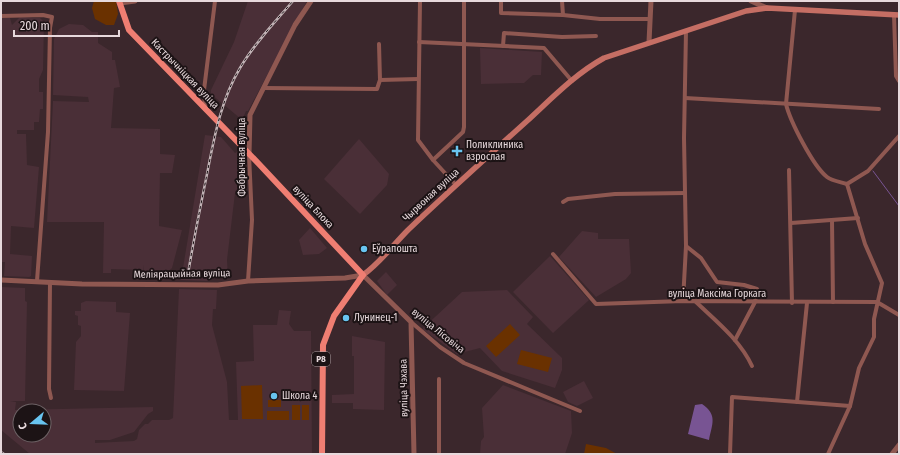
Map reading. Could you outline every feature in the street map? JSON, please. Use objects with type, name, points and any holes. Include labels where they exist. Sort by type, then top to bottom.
[{"type":"main road","name":"Кастрычніцкая вуліца","points":[[120,2],[128,30],[249,154]]},
{"type":"main road","name":"Чырвоная вуліца","points":[[322,454],[323,345],[334,316],[363,275],[371,269],[399,239],[456,185],[588,67],[604,58],[649,42],[746,11],[767,8],[897,15]]},
{"type":"main road","name":"вуліца Блока","points":[[249,154],[363,275]]},
{"type":"street","points":[[120,2],[135,1]]},
{"type":"street","points":[[205,109],[204,90],[215,1]]},
{"type":"street","name":"Фабрычная вуліца","points":[[248,280],[252,220],[249,154],[250,115],[295,25],[311,1]]},
{"type":"street","points":[[420,1],[418,140],[432,160],[456,185]]},
{"type":"street","points":[[432,160],[463,132],[462,44],[464,1]]},
{"type":"street","points":[[501,1],[501,13],[563,15],[600,19],[649,19]]},
{"type":"street","points":[[562,1],[563,15]]},
{"type":"street","points":[[649,42],[651,1]]},
{"type":"street","points":[[746,11],[750,1]]},
{"type":"street","name":"Чырвоная вуліца","points":[[750,1],[767,8]]},
{"type":"street","points":[[795,10],[786,104],[788,115],[818,168],[828,178],[847,184],[868,171],[899,136]]},
{"type":"street","points":[[1,16],[43,15],[52,17],[50,28],[46,156],[37,281]]},
{"type":"street","points":[[897,15],[896,76],[899,81]]},
{"type":"street","points":[[683,301],[686,246],[686,31]]},
{"type":"street","points":[[503,46],[504,33],[562,37],[596,36]]},
{"type":"street","points":[[419,42],[544,48],[572,81]]},
{"type":"street","points":[[264,88],[377,89],[380,80],[380,44]]},
{"type":"street","points":[[380,80],[418,79]]},
{"type":"street","points":[[685,98],[878,110]]},
{"type":"street","points":[[789,170],[792,303]]},
{"type":"street","points":[[828,454],[850,406],[860,368],[874,337],[874,319],[882,283],[865,244],[847,184]]},
{"type":"street","points":[[563,202],[568,199],[615,194],[685,193]]},
{"type":"street","points":[[791,223],[858,218]]},
{"type":"street","points":[[832,220],[833,302]]},
{"type":"street","points":[[686,246],[701,258],[717,282],[744,285],[757,289],[755,302],[735,340]]},
{"type":"street","name":"вуліца Максіма Горкага","points":[[553,254],[596,304],[683,301],[792,303],[877,302]]},
{"type":"street","name":"Меліярацыйная вуліца","points":[[1,280],[218,285],[248,280],[345,278],[363,275]]},
{"type":"street","name":"вуліца Лісовіча","points":[[363,275],[440,347],[464,363],[580,411]]},
{"type":"street","points":[[50,282],[49,389],[51,398]]},
{"type":"street","points":[[696,302],[735,340],[748,355],[752,366]]},
{"type":"street","points":[[797,402],[807,302]]},
{"type":"street","points":[[877,302],[899,315]]},
{"type":"street","name":"вуліца Чэхава","points":[[412,322],[414,454]]},
{"type":"street","points":[[439,379],[439,454]]},
{"type":"street","points":[[730,454],[732,397],[850,406]]},
{"type":"street","points":[[892,454],[899,445]]},
{"type":"shaded area","points":[[94,1],[116,1],[118,14],[114,25],[106,25],[95,19],[92,8]]},
{"type":"shaded area","points":[[248,1],[307,1],[248,111],[246,111],[241,119],[211,94],[211,90],[234,42]]},
{"type":"shaded area","points":[[20,17],[40,18],[44,22],[43,70],[39,79],[39,92],[43,92],[43,109],[40,109],[39,122],[34,122],[34,130],[17,130],[17,134],[26,134],[27,165],[39,167],[34,228],[11,226],[10,254],[32,256],[31,276],[29,277],[4,276],[5,262],[1,262],[1,18],[10,18],[12,25]]},
{"type":"shaded area","points":[[69,24],[83,25],[92,32],[98,32],[98,43],[112,52],[112,60],[115,60],[120,87],[114,88],[111,128],[160,129],[160,154],[175,155],[172,173],[160,173],[159,226],[182,230],[172,268],[163,276],[144,275],[143,265],[143,270],[111,269],[111,273],[103,273],[104,222],[47,222],[53,101],[89,102],[88,97],[53,95],[54,39],[59,29]]},
{"type":"shaded area","points":[[480,48],[542,52],[541,75],[533,75],[524,83],[481,84]]},
{"type":"shaded area","points":[[205,135],[221,137],[235,153],[237,152],[245,158],[246,193],[235,193],[227,260],[228,277],[209,279],[208,281],[181,280]]},
{"type":"shaded area","points":[[359,139],[389,174],[387,185],[360,214],[324,179]]},
{"type":"shaded area","points":[[310,228],[327,248],[319,254],[303,255],[299,240]]},
{"type":"shaded area","points":[[582,231],[598,233],[598,239],[629,239],[631,273],[626,279],[596,297],[559,257]]},
{"type":"shaded area","points":[[550,256],[589,300],[553,333],[513,292]]},
{"type":"shaded area","points":[[386,272],[397,285],[387,295],[377,281]]},
{"type":"shaded area","points":[[1,287],[25,288],[25,301],[27,302],[25,401],[10,401],[16,402],[12,403],[12,439],[1,430]]},
{"type":"shaded area","points":[[179,289],[217,290],[216,309],[213,309],[212,325],[227,382],[229,420],[238,420],[236,362],[254,361],[253,325],[277,325],[279,310],[291,311],[289,324],[294,331],[311,331],[312,454],[30,454],[17,443],[52,443],[52,409],[153,407],[153,411],[148,414],[134,432],[110,440],[95,440],[95,443],[134,441],[137,439],[139,430],[145,424],[148,424],[152,420],[169,420],[173,418]]},
{"type":"shaded area","points":[[507,290],[533,317],[527,324],[562,358],[562,370],[555,388],[502,371],[480,348],[457,354],[422,329],[462,292]]},
{"type":"shaded area","points":[[86,301],[116,302],[116,312],[130,313],[124,391],[74,390],[76,342],[81,336],[81,326],[78,325],[78,316],[75,315],[75,311],[81,311],[81,303]]},
{"type":"shaded area","points":[[510,324],[520,335],[496,357],[486,346]]},
{"type":"shaded area","points":[[352,336],[385,342],[384,410],[353,409],[353,403],[332,403],[332,395],[354,394],[354,356],[352,356]]},
{"type":"shaded area","points":[[521,350],[552,358],[548,372],[517,364]]},
{"type":"shaded area","points":[[584,381],[593,398],[577,406],[568,402],[563,392]]},
{"type":"shaded area","points":[[262,385],[263,419],[242,419],[241,386]]},
{"type":"shaded area","points":[[503,385],[571,411],[572,433],[565,454],[480,454],[481,441],[484,437],[482,408]]},
{"type":"shaded area","points":[[268,400],[281,400],[281,407],[268,407]]},
{"type":"shaded area","points":[[702,404],[710,412],[713,420],[709,440],[688,434],[695,405]]},
{"type":"shaded area","points":[[292,405],[300,405],[300,420],[292,420]]},
{"type":"shaded area","points":[[302,405],[309,405],[309,420],[302,420]]},
{"type":"shaded area","points":[[267,411],[289,411],[289,420],[267,420]]},
{"type":"shaded area","points":[[586,444],[606,448],[617,454],[584,454]]},
{"type":"waterway","points":[[873,171],[899,206]]},
{"type":"railway","points":[[188,274],[214,139],[227,95],[240,68],[252,50],[293,1]]},
{"type":"place","name":"Поликлиника взрослая","points":[[457,151]]},
{"type":"place","name":"Еўрапошта","points":[[364,249]]},
{"type":"place","name":"Лунинец-1","points":[[346,318]]},
{"type":"place","name":"Школа 4","points":[[274,396]]}]
